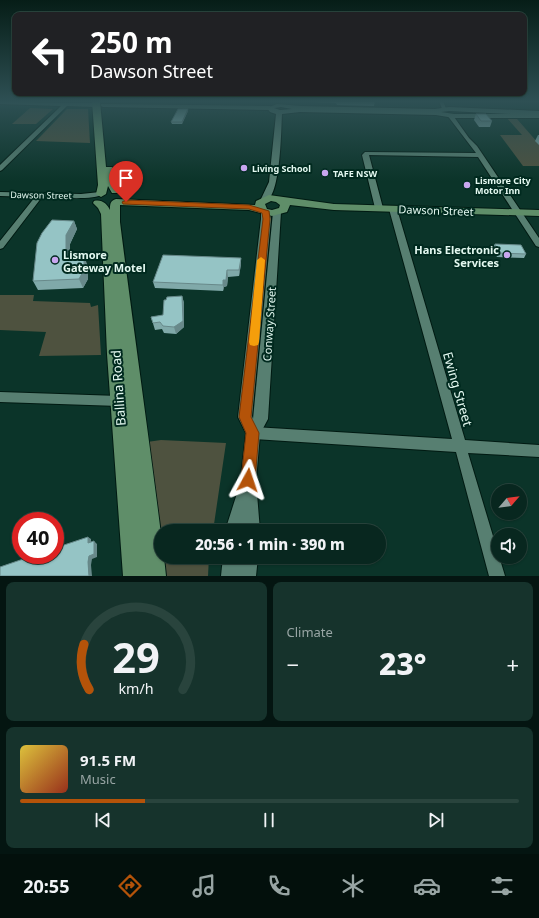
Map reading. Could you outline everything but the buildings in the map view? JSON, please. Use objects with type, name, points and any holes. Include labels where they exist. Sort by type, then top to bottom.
[{"type":"main road","name":"Ballina Road","points":[[100,128],[103,185],[99,198],[106,214],[119,401],[134,576]]},
{"type":"main road","name":"Ballina Road","points":[[103,128],[110,180],[117,198],[115,222],[126,326],[136,395],[154,576]]},
{"type":"main road","points":[[99,198],[110,191],[117,198],[249,207],[264,205]]},
{"type":"main road","name":"Dawson Street","points":[[264,205],[295,209],[318,209],[334,206],[539,213]]},
{"type":"street","points":[[0,169],[42,128]]},
{"type":"street","name":"Conway Street","points":[[253,433],[245,417],[266,219],[264,205],[273,182],[279,128]]},
{"type":"street","points":[[458,128],[474,146],[539,244]]},
{"type":"street","points":[[465,128],[472,139],[474,146]]},
{"type":"street","points":[[379,208],[365,155],[367,153],[480,155]]},
{"type":"street","name":"Conway Street","points":[[236,524],[248,480],[253,433],[262,419],[280,206],[273,182]]},
{"type":"street","name":"Dawson Street","points":[[0,194],[82,196],[99,198]]},
{"type":"street","points":[[0,246],[40,195]]},
{"type":"street","name":"Ewing Street","points":[[393,209],[497,576]]},
{"type":"street","points":[[0,397],[119,401]]},
{"type":"street","points":[[253,433],[539,451]]},
{"type":"street","name":"Conway Street","points":[[248,480],[251,524]]},
{"type":"street","points":[[230,576],[231,564]]},
{"type":"street","points":[[248,576],[249,564]]},
{"type":"green space","points":[[49,128],[89,128],[90,143],[36,141]]},
{"type":"green space","points":[[516,128],[525,128],[539,144],[539,166],[523,166],[500,135],[522,135]]},
{"type":"green space","points":[[0,295],[34,295],[33,301],[90,303],[91,307],[98,305],[101,355],[39,356],[46,332],[0,330]]},
{"type":"green space","points":[[161,440],[226,443],[214,524],[157,524],[147,442]]},
{"type":"green space","points":[[163,564],[209,564],[208,576],[164,576]]},
{"type":"slow traffic","points":[[254,342],[261,260]]},
{"type":"place","name":"Living School","points":[[244,168]]},
{"type":"place","name":"TAFE NSW","points":[[325,173]]},
{"type":"place","name":"Lismore City Motor Inn","points":[[467,185]]},
{"type":"place","name":"Hans Electronic Services","points":[[507,255]]},
{"type":"place","name":"Lismore Gateway Motel","points":[[55,260]]},
{"type":"route","points":[[126,202],[249,207],[265,211],[266,219],[245,417],[253,433],[248,480]]}]
